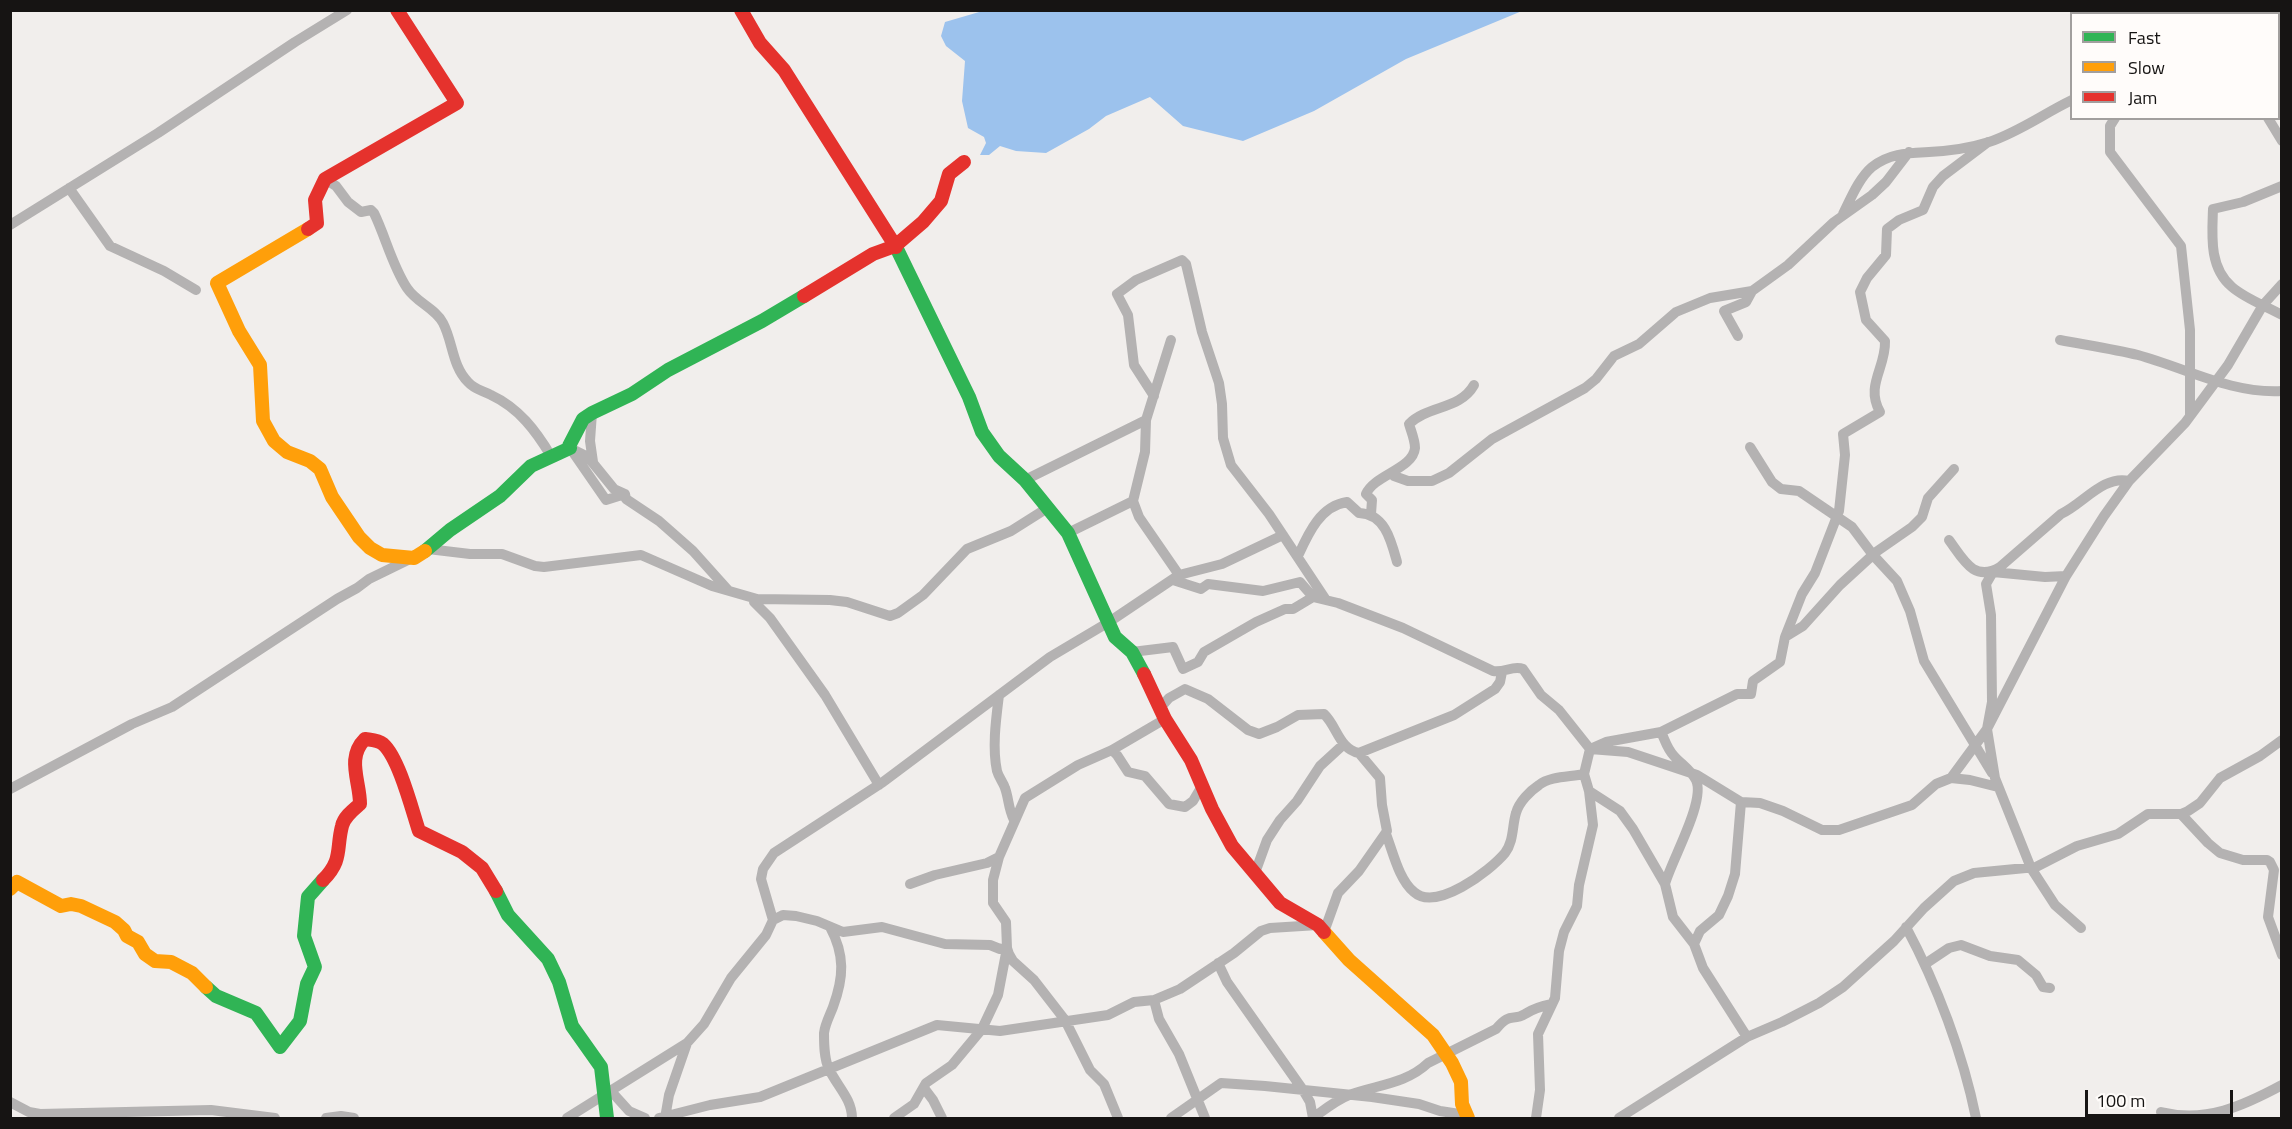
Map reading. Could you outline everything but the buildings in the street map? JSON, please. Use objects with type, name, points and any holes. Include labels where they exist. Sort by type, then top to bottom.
[{"type":"street","points":[[10,225],[158,133],[347,10]]},
{"type":"street","points":[[397,10],[457,104],[325,179],[315,200],[317,223],[217,283],[239,331],[260,365],[263,421],[274,441],[287,452],[310,461],[320,469],[332,498],[359,537],[370,548],[382,555],[412,558]]},
{"type":"street","points":[[741,10],[760,44],[784,70],[895,246],[969,397],[982,432],[999,456],[1025,480],[1068,533],[1114,637],[1132,652],[1166,720],[1191,760],[1232,846],[1280,903],[1321,928],[1348,960],[1433,1035],[1446,1053],[1461,1082],[1462,1104],[1467,1117]]},
{"type":"street","points":[[1842,215],[1871,167],[1888,157],[1909,152],[1961,149],[1988,142],[2024,128],[2070,101]]},
{"type":"street","points":[[2114,120],[2110,126],[2110,152],[2181,246],[2190,330],[2190,416]]},
{"type":"street","points":[[2269,120],[2282,141]]},
{"type":"street","points":[[1536,1119],[1540,1090],[1538,1034],[1552,1004],[1557,986],[1558,951],[1564,932],[1577,906],[1579,885],[1593,825],[1589,791],[1584,774],[1590,749],[1606,741],[1661,732],[1737,694],[1751,694],[1753,681],[1780,662],[1785,637],[1802,594],[1815,573],[1837,516],[1845,455],[1843,434],[1880,412],[1875,403],[1874,387],[1884,355],[1885,341],[1866,320],[1861,299],[1862,286],[1886,255],[1887,229],[1899,220],[1923,210],[1933,187],[1942,176],[1988,142]]},
{"type":"street","points":[[1738,336],[1724,312],[1746,302],[1752,291],[1788,265],[1842,215],[1887,182],[1909,152]]},
{"type":"street","points":[[625,494],[606,501],[570,448],[582,421],[592,413],[632,394],[668,370],[762,321],[873,254],[895,246],[923,222],[941,201],[949,174],[964,162]]},
{"type":"street","points":[[325,179],[336,186],[348,202],[361,212],[371,210],[374,213],[406,287],[442,320],[451,341],[454,356],[466,381],[476,391],[491,394],[517,411],[542,441],[551,456]]},
{"type":"street","points":[[2282,186],[2243,202],[2213,209],[2213,252],[2216,266],[2232,287],[2282,315]]},
{"type":"street","points":[[69,188],[110,246],[164,271],[196,290]]},
{"type":"street","points":[[1154,396],[1134,364],[1128,315],[1117,294],[1136,280],[1182,260],[1186,264],[1202,332],[1219,383],[1222,404],[1222,438],[1231,465],[1298,556],[1326,600]]},
{"type":"street","points":[[1951,778],[1987,729],[2066,576],[2129,481],[2190,416],[2228,365],[2263,304],[2282,284]]},
{"type":"street","points":[[1392,473],[1394,476],[1408,480],[1432,481],[1441,477],[1492,440],[1585,388],[1596,379],[1614,356],[1640,344],[1676,312],[1710,298],[1752,291]]},
{"type":"street","points":[[1171,340],[1146,420],[1145,452],[1133,501],[1139,517],[1176,578],[1201,590],[1208,584],[1263,591],[1300,582],[1313,597],[1403,628],[1494,671],[1523,669],[1541,695],[1559,710],[1590,749],[1628,753],[1691,773],[1741,802],[1760,803],[1791,814],[1822,830],[1839,830],[1912,805],[1936,784],[1951,778],[1997,783]]},
{"type":"street","points":[[2061,340],[2139,356],[2216,382],[2270,392],[2282,391]]},
{"type":"street","points":[[1397,562],[1389,536],[1371,514],[1372,500],[1367,491],[1413,455],[1415,446],[1409,424],[1422,414],[1461,400],[1469,394],[1474,385]]},
{"type":"street","points":[[592,413],[590,441],[593,462]]},
{"type":"street","points":[[1025,480],[1146,420]]},
{"type":"street","points":[[1750,447],[1772,482],[1781,489],[1799,491],[1852,527],[1897,581],[1910,611],[1924,661],[1997,783],[2031,868],[2055,905],[2081,928]]},
{"type":"street","points":[[10,789],[132,724],[172,707],[369,579],[428,549],[450,530],[500,496],[524,471],[570,448],[583,453],[614,489],[625,494],[627,499],[659,520],[693,550],[730,592]]},
{"type":"street","points":[[1785,637],[1803,626],[1840,585],[1873,555],[1912,527],[1922,517],[1928,498],[1954,469]]},
{"type":"street","points":[[1997,783],[1987,729],[1992,702],[1992,680],[1991,615],[1986,584],[1993,572],[2061,514],[2072,509],[2108,482],[2122,479],[2129,481]]},
{"type":"street","points":[[1068,533],[1133,501]]},
{"type":"street","points":[[1298,556],[1321,516],[1335,505],[1347,502],[1359,513],[1371,514]]},
{"type":"street","points":[[428,549],[470,554],[502,554],[544,567],[641,555],[730,592],[758,599],[839,601],[890,616],[923,595],[967,549],[1011,531],[1048,507]]},
{"type":"street","points":[[773,920],[761,879],[763,869],[774,852],[879,785],[1050,657],[1176,578],[1232,560],[1282,535]]},
{"type":"street","points":[[1949,540],[1976,572],[2045,577],[2066,576]]},
{"type":"street","points":[[1132,652],[1173,647],[1183,669],[1198,662],[1204,652],[1256,622],[1285,609],[1293,609],[1313,597]]},
{"type":"street","points":[[754,602],[770,618],[825,695],[879,785]]},
{"type":"street","points":[[1359,753],[1454,715],[1495,689],[1500,682],[1502,672]]},
{"type":"street","points":[[1166,720],[1162,706],[1169,698],[1185,689],[1208,699],[1248,730],[1258,734],[1277,727],[1298,715],[1324,714],[1344,744],[1350,750],[1359,753],[1380,778],[1382,805],[1387,826],[1386,834],[1404,880],[1412,891],[1427,898],[1442,896],[1465,885],[1504,854],[1513,833],[1519,805],[1540,784],[1584,774]]},
{"type":"street","points":[[999,695],[996,720],[996,765],[1014,820]]},
{"type":"street","points":[[894,1119],[914,1104],[926,1083],[952,1065],[982,1029],[998,995],[1007,948],[1006,922],[995,907],[992,897],[993,880],[999,857],[1021,804],[1029,795],[1078,765],[1112,750],[1166,720]]},
{"type":"street","points":[[1661,732],[1667,747],[1691,773],[1698,786],[1691,821],[1673,859],[1665,885]]},
{"type":"street","points":[[10,890],[17,882],[61,906],[71,904],[81,906],[115,922],[127,936],[138,942],[145,954],[155,961],[171,962],[192,973],[216,996],[256,1013],[280,1047],[300,1021],[307,984],[315,967],[304,936],[308,897],[331,872],[340,850],[342,825],[360,804],[354,754],[365,739],[376,740],[387,749],[403,783],[419,831],[462,852],[482,868],[500,896],[508,915],[548,959],[560,982],[575,1031],[601,1068],[608,1091],[607,1119]]},
{"type":"street","points":[[1619,1119],[1748,1037],[1782,1023],[1844,987],[1946,888],[1964,876],[2031,868],[2077,846],[2118,834],[2148,814],[2181,814],[2200,803],[2220,778],[2260,756],[2282,740]]},
{"type":"street","points":[[1256,873],[1268,840],[1280,820],[1297,801],[1320,766],[1344,744]]},
{"type":"street","points":[[1112,750],[1118,755],[1128,772],[1145,776],[1169,804],[1185,807],[1193,801],[1202,786]]},
{"type":"street","points":[[1589,791],[1620,812],[1665,885],[1673,918],[1695,944],[1703,968],[1748,1037]]},
{"type":"street","points":[[1695,944],[1700,931],[1719,915],[1728,896],[1734,874],[1741,802]]},
{"type":"street","points":[[2181,814],[2220,853],[2243,860],[2269,861],[2277,883],[2268,917],[2282,955]]},
{"type":"street","points":[[1321,928],[1338,894],[1359,871],[1386,834]]},
{"type":"street","points":[[910,885],[935,875],[987,863],[999,857]]},
{"type":"street","points":[[567,1119],[687,1043],[704,1024],[731,978],[766,935],[773,920],[783,915],[818,921],[843,932],[882,927],[927,941],[1007,948]]},
{"type":"street","points":[[830,927],[840,945],[842,966],[839,989],[824,1030],[828,1068],[845,1095],[852,1111],[852,1119]]},
{"type":"street","points":[[1906,927],[1956,1042],[1976,1119]]},
{"type":"street","points":[[663,1118],[710,1105],[760,1096],[937,1025],[1000,1031],[1108,1015],[1134,1002],[1154,1000],[1180,989],[1261,931],[1270,928],[1321,928]]},
{"type":"street","points":[[1924,964],[1949,948],[1961,945],[1990,956],[2018,960],[2036,975],[2043,987],[2050,988]]},
{"type":"street","points":[[1007,948],[1013,961],[1034,980],[1065,1020],[1090,1070],[1104,1084],[1118,1119]]},
{"type":"street","points":[[1218,963],[1227,982],[1303,1090],[1310,1102],[1313,1119],[1348,1095],[1387,1085],[1419,1071],[1446,1053],[1496,1029],[1509,1017],[1524,1015],[1530,1009],[1552,1004]]},
{"type":"street","points":[[1154,1000],[1159,1019],[1179,1054],[1206,1119]]},
{"type":"street","points":[[663,1118],[687,1043]]},
{"type":"street","points":[[1171,1119],[1221,1083],[1419,1104],[1467,1117]]},
{"type":"street","points":[[2161,1112],[2187,1116],[2215,1114],[2240,1106],[2282,1085]]},
{"type":"street","points":[[924,1088],[942,1119]]},
{"type":"street","points":[[608,1091],[629,1111],[645,1119]]},
{"type":"street","points":[[10,1102],[29,1112],[40,1114],[211,1110],[275,1119]]},
{"type":"street","points":[[326,1119],[342,1116],[354,1119]]},
{"type":"water","points":[[986,10],[1522,11],[1406,59],[1314,111],[1243,141],[1183,126],[1150,97],[1106,116],[1089,129],[1046,153],[1016,151],[1000,146],[989,155],[980,155],[986,143],[984,137],[968,128],[962,101],[965,61],[946,46],[941,36],[945,22]]},
{"type":"traffic: fast","points":[[896,247],[969,397],[982,432],[999,456],[1025,480],[1068,533],[1115,637],[1132,652],[1144,674]]},
{"type":"traffic: fast","points":[[425,551],[450,530],[500,496],[531,466],[570,448],[583,419],[632,394],[668,370],[762,321],[804,296]]},
{"type":"traffic: fast","points":[[206,987],[216,996],[256,1013],[280,1047],[300,1021],[307,984],[315,967],[304,936],[308,897],[323,880]]},
{"type":"traffic: fast","points":[[496,891],[508,915],[548,959],[559,982],[572,1026],[601,1067],[607,1118]]},
{"type":"traffic: slow","points":[[308,229],[217,283],[239,331],[260,365],[263,421],[274,441],[287,452],[310,461],[320,469],[332,497],[359,537],[370,548],[382,555],[414,558],[425,551]]},
{"type":"traffic: slow","points":[[10,889],[17,882],[61,906],[71,904],[81,906],[115,922],[127,936],[138,942],[145,954],[155,961],[171,962],[192,973],[206,987]]},
{"type":"traffic: slow","points":[[1324,932],[1349,960],[1433,1035],[1452,1063],[1461,1082],[1462,1104],[1468,1118]]},
{"type":"traffic: jam","points":[[308,229],[317,223],[315,200],[325,179],[457,103],[397,10]]},
{"type":"traffic: jam","points":[[741,10],[760,43],[784,70],[896,247]]},
{"type":"traffic: jam","points":[[804,296],[873,254],[895,246],[923,222],[941,201],[949,174],[964,162]]},
{"type":"traffic: jam","points":[[1144,674],[1165,719],[1191,760],[1212,809],[1232,846],[1280,903],[1318,925],[1324,932]]},
{"type":"traffic: jam","points":[[323,880],[334,866],[343,823],[360,804],[355,762],[359,746],[365,739],[381,743],[389,751],[404,785],[419,831],[462,852],[482,868],[496,891]]}]
